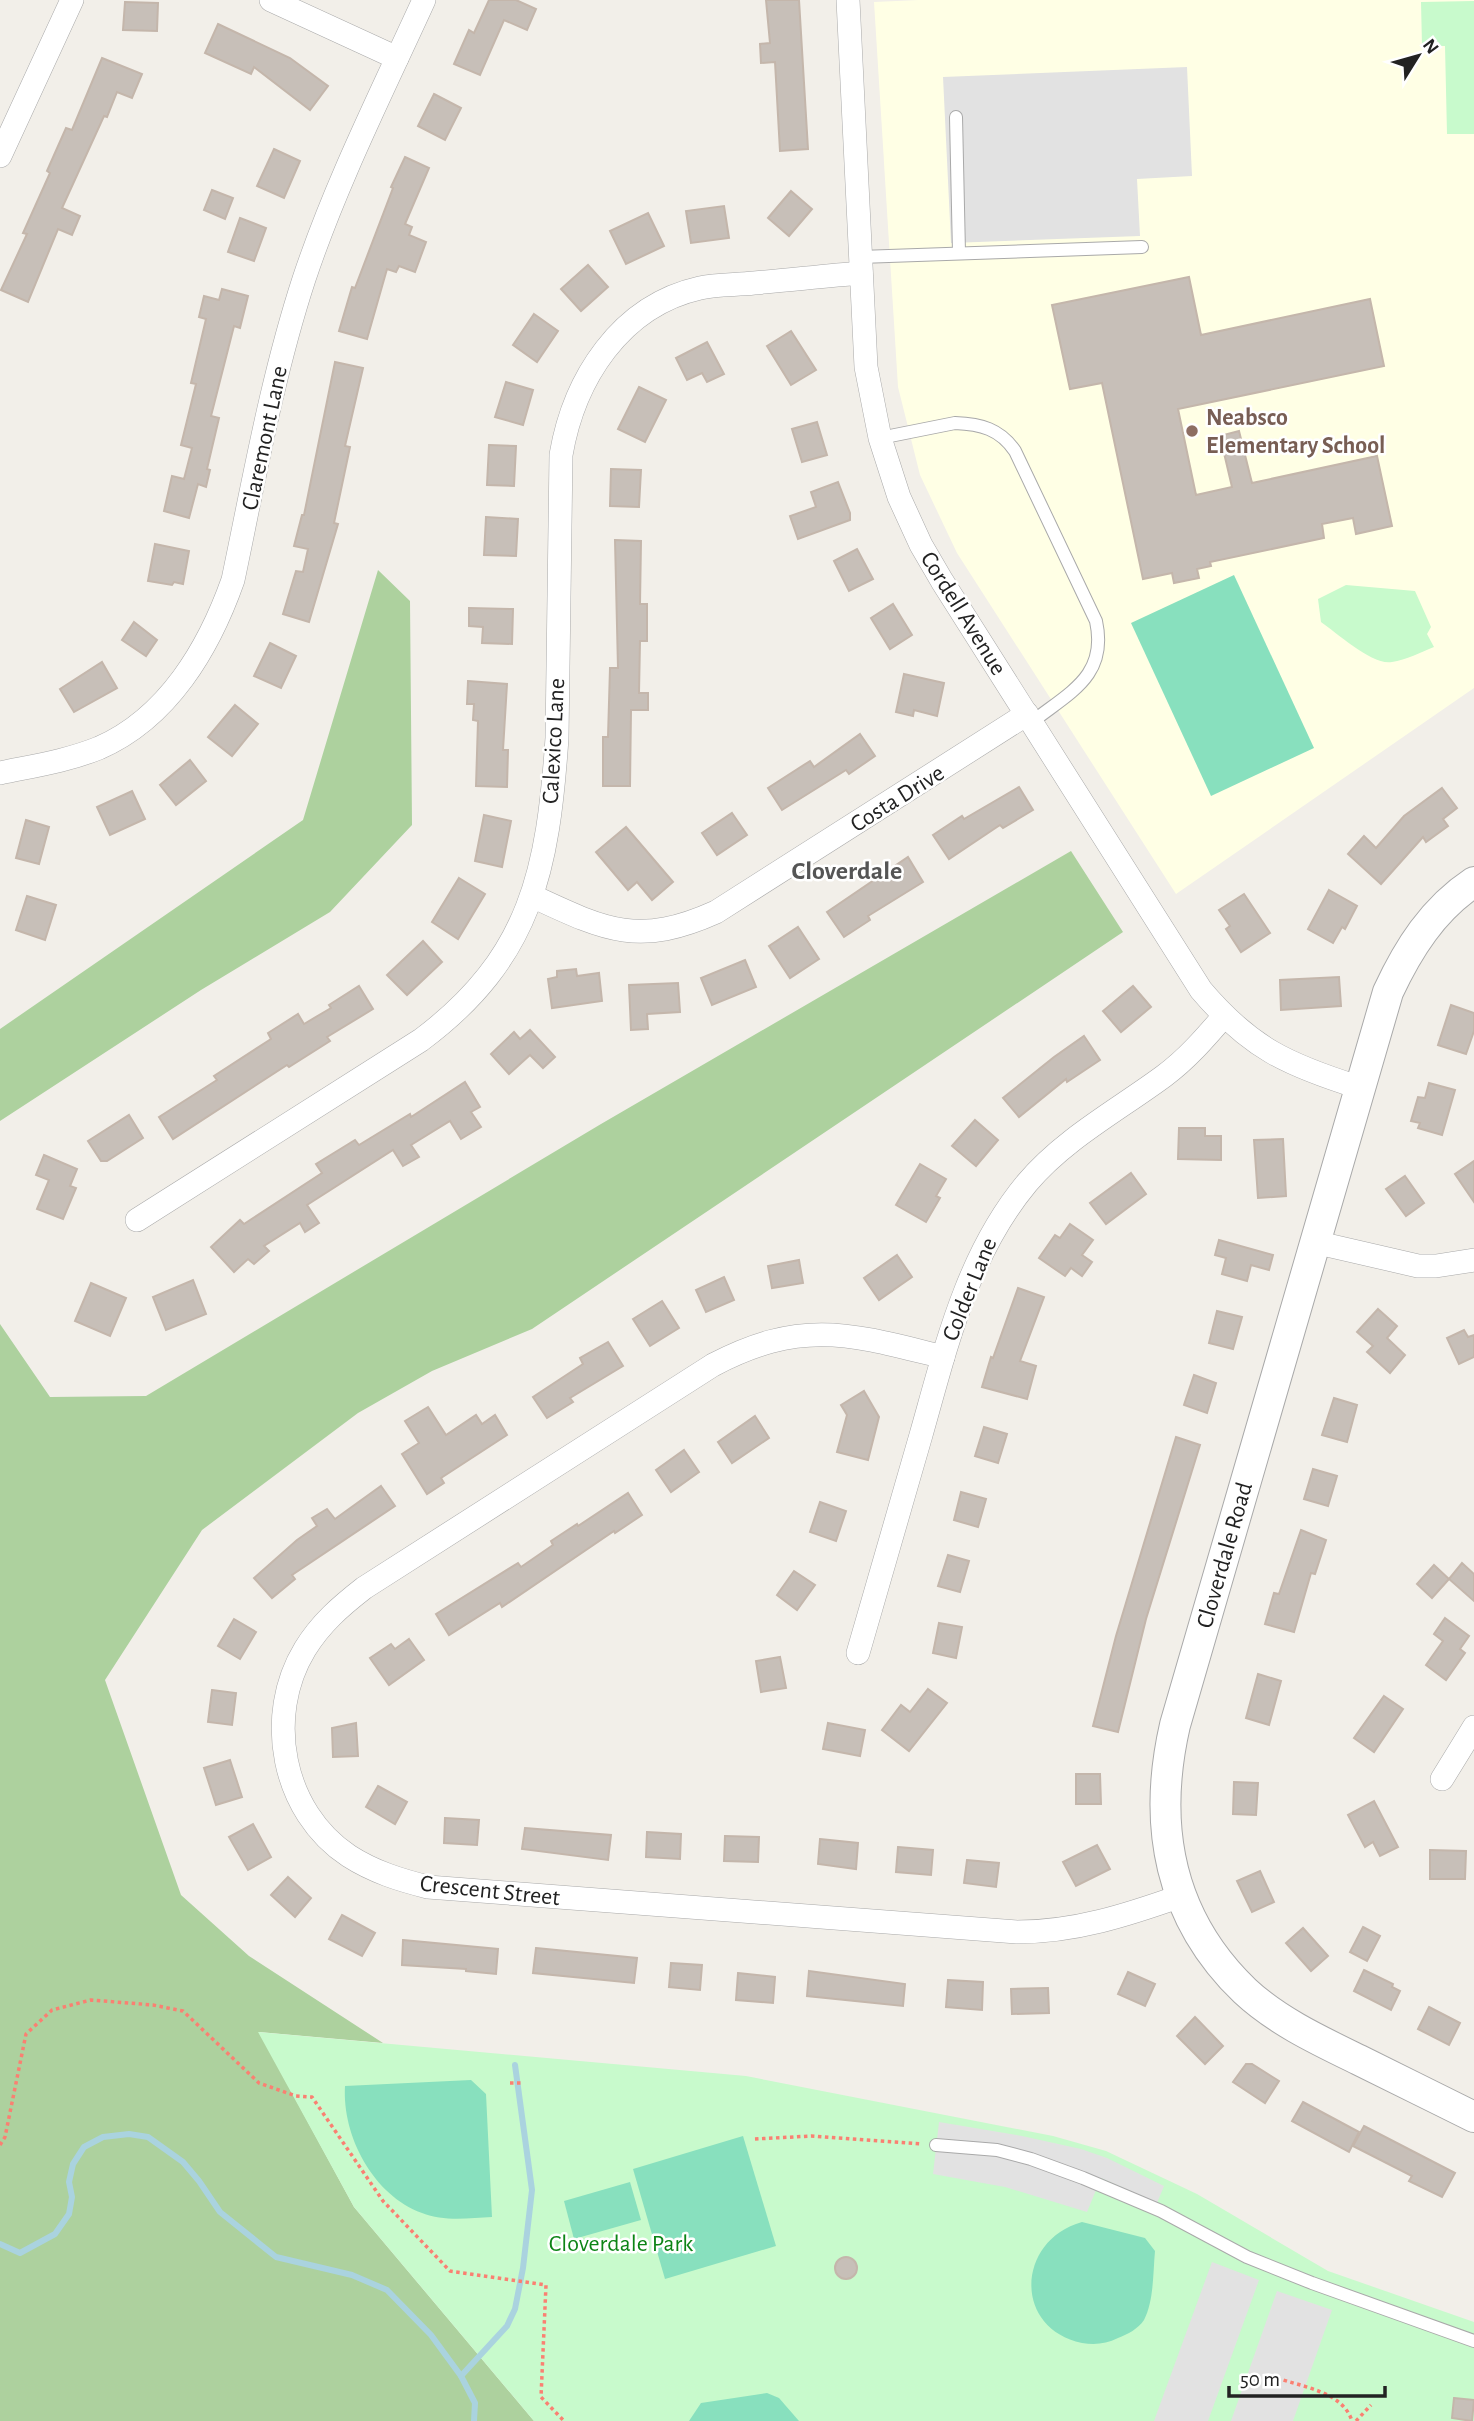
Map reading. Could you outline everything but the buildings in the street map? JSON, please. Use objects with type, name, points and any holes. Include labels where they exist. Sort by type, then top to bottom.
[{"type":"street","points":[[0,156],[72,0]]},
{"type":"street","points":[[271,0],[397,58]]},
{"type":"street","name":"Claremont Lane","points":[[0,773],[69,759],[101,747],[120,736],[144,719],[165,699],[205,647],[221,615],[233,580],[282,354],[304,280],[330,208],[424,0]]},
{"type":"street","name":"Cordell Avenue","points":[[848,0],[866,367],[880,438],[899,496],[921,545],[1201,990],[1243,1034],[1270,1053],[1301,1068],[1359,1087]]},
{"type":"street","name":"Calexico Lane","points":[[137,1220],[410,1047],[450,1018],[481,988],[517,933],[532,896],[545,841],[554,784],[561,455],[569,419],[587,377],[605,349],[628,324],[650,308],[675,296],[702,288],[860,265]]},
{"type":"street","name":"Costa Drive","points":[[532,896],[609,928],[635,932],[687,925],[716,912],[1030,718]]},
{"type":"street","name":"Cloverdale Road","points":[[1474,882],[1443,907],[1420,933],[1405,956],[1388,992],[1175,1725],[1167,1761],[1164,1797],[1166,1834],[1181,1896],[1199,1932],[1221,1963],[1256,1999],[1318,2040],[1474,2118]]},
{"type":"street","name":"Colder Lane","points":[[858,1653],[943,1357],[984,1245],[998,1221],[1027,1183],[1070,1143],[1181,1062],[1224,1016]]},
{"type":"street","points":[[1314,1242],[1418,1266],[1474,1260]]},
{"type":"street","name":"Crescent Street","points":[[943,1357],[857,1336],[832,1334],[767,1341],[736,1353],[713,1365],[364,1588],[340,1606],[321,1626],[304,1650],[292,1679],[283,1720],[283,1748],[298,1796],[312,1820],[330,1841],[347,1855],[385,1875],[428,1887],[1017,1932],[1058,1930],[1100,1923],[1181,1896]]},
{"type":"street","points":[[1442,1779],[1474,1727]]},
{"type":"lane","points":[[956,117],[959,253]]},
{"type":"lane","points":[[860,265],[959,253],[1142,247]]},
{"type":"lane","points":[[880,438],[955,423],[968,423],[1000,434],[1015,451],[1096,621],[1100,637],[1098,658],[1088,676],[1030,718]]},
{"type":"lane","points":[[936,2145],[997,2150],[1071,2173],[1161,2211],[1247,2257],[1474,2341]]},
{"type":"path","points":[[0,2145],[5,2137],[26,2034],[52,2010],[91,2000],[153,2005],[183,2011],[259,2083],[296,2096],[312,2097],[383,2201],[450,2271],[546,2285],[541,2397],[564,2421]]},
{"type":"path","points":[[510,2083],[524,2083]]},
{"type":"path","points":[[755,2138],[811,2136],[936,2145]]},
{"type":"path","points":[[1277,2378],[1333,2397],[1345,2406],[1354,2421],[1371,2405]]},
{"type":"shaded area","name":"Neabsco Elementary School","points":[[1474,0],[1474,688],[1176,894],[957,553],[920,475],[898,387],[874,2]]},
{"type":"shaded area","points":[[1187,67],[1192,176],[1137,179],[1140,236],[951,243],[943,77]]},
{"type":"shaded area","points":[[939,2122],[1081,2149],[1107,2158],[1164,2186],[1157,2203],[1101,2178],[1087,2212],[1005,2187],[933,2174]]},
{"type":"shaded area","points":[[1212,2262],[1259,2280],[1208,2421],[1154,2421]]},
{"type":"shaded area","points":[[1277,2291],[1332,2310],[1293,2421],[1231,2421]]},
{"type":"green space","points":[[1474,1],[1474,134],[1447,134],[1445,46],[1422,46],[1421,2]]},
{"type":"green space","points":[[378,570],[410,601],[412,825],[330,912],[201,990],[0,1121],[0,1029],[303,820]]},
{"type":"green space","points":[[1234,575],[1314,748],[1211,796],[1131,623]]},
{"type":"green space","points":[[1346,585],[1415,591],[1431,627],[1427,634],[1434,647],[1392,662],[1375,659],[1355,648],[1321,622],[1318,599]]},
{"type":"green space","points":[[1071,851],[1123,932],[532,1329],[432,1371],[358,1413],[202,1530],[105,1680],[181,1895],[249,1956],[383,2043],[259,2032],[354,2207],[534,2421],[0,2421],[0,1324],[50,1397],[146,1396],[601,1124]]},
{"type":"green space","name":"Cloverdale Park","points":[[258,2032],[746,2076],[1053,2136],[1106,2151],[1197,2194],[1328,2271],[1474,2322],[1474,2421],[534,2421],[354,2207]]},
{"type":"green space","points":[[471,2080],[486,2094],[492,2217],[466,2219],[430,2216],[404,2204],[389,2193],[364,2162],[349,2124],[345,2086]]},
{"type":"green space","points":[[743,2136],[776,2246],[665,2279],[633,2169]]},
{"type":"green space","points":[[630,2182],[641,2220],[574,2239],[564,2201]]},
{"type":"green space","points":[[1082,2222],[1145,2238],[1155,2251],[1151,2295],[1144,2320],[1129,2333],[1100,2344],[1082,2343],[1059,2334],[1043,2320],[1034,2303],[1031,2284],[1035,2264],[1045,2246],[1060,2232]]},
{"type":"green space","points":[[767,2393],[779,2398],[799,2421],[689,2421],[701,2403]]},
{"type":"waterway","points":[[461,2376],[507,2326],[515,2309],[523,2268],[532,2190],[515,2065]]},
{"type":"waterway","points":[[0,2244],[20,2253],[55,2234],[69,2214],[72,2197],[69,2182],[73,2164],[84,2147],[103,2137],[129,2134],[148,2137],[183,2162],[220,2212],[276,2257],[352,2275],[387,2290],[431,2335],[461,2376],[475,2403],[474,2421]]},
{"type":"place","name":"Neabsco Elementary School","points":[[1192,431]]},
{"type":"district","name":"Cloverdale","points":[[847,870]]}]
